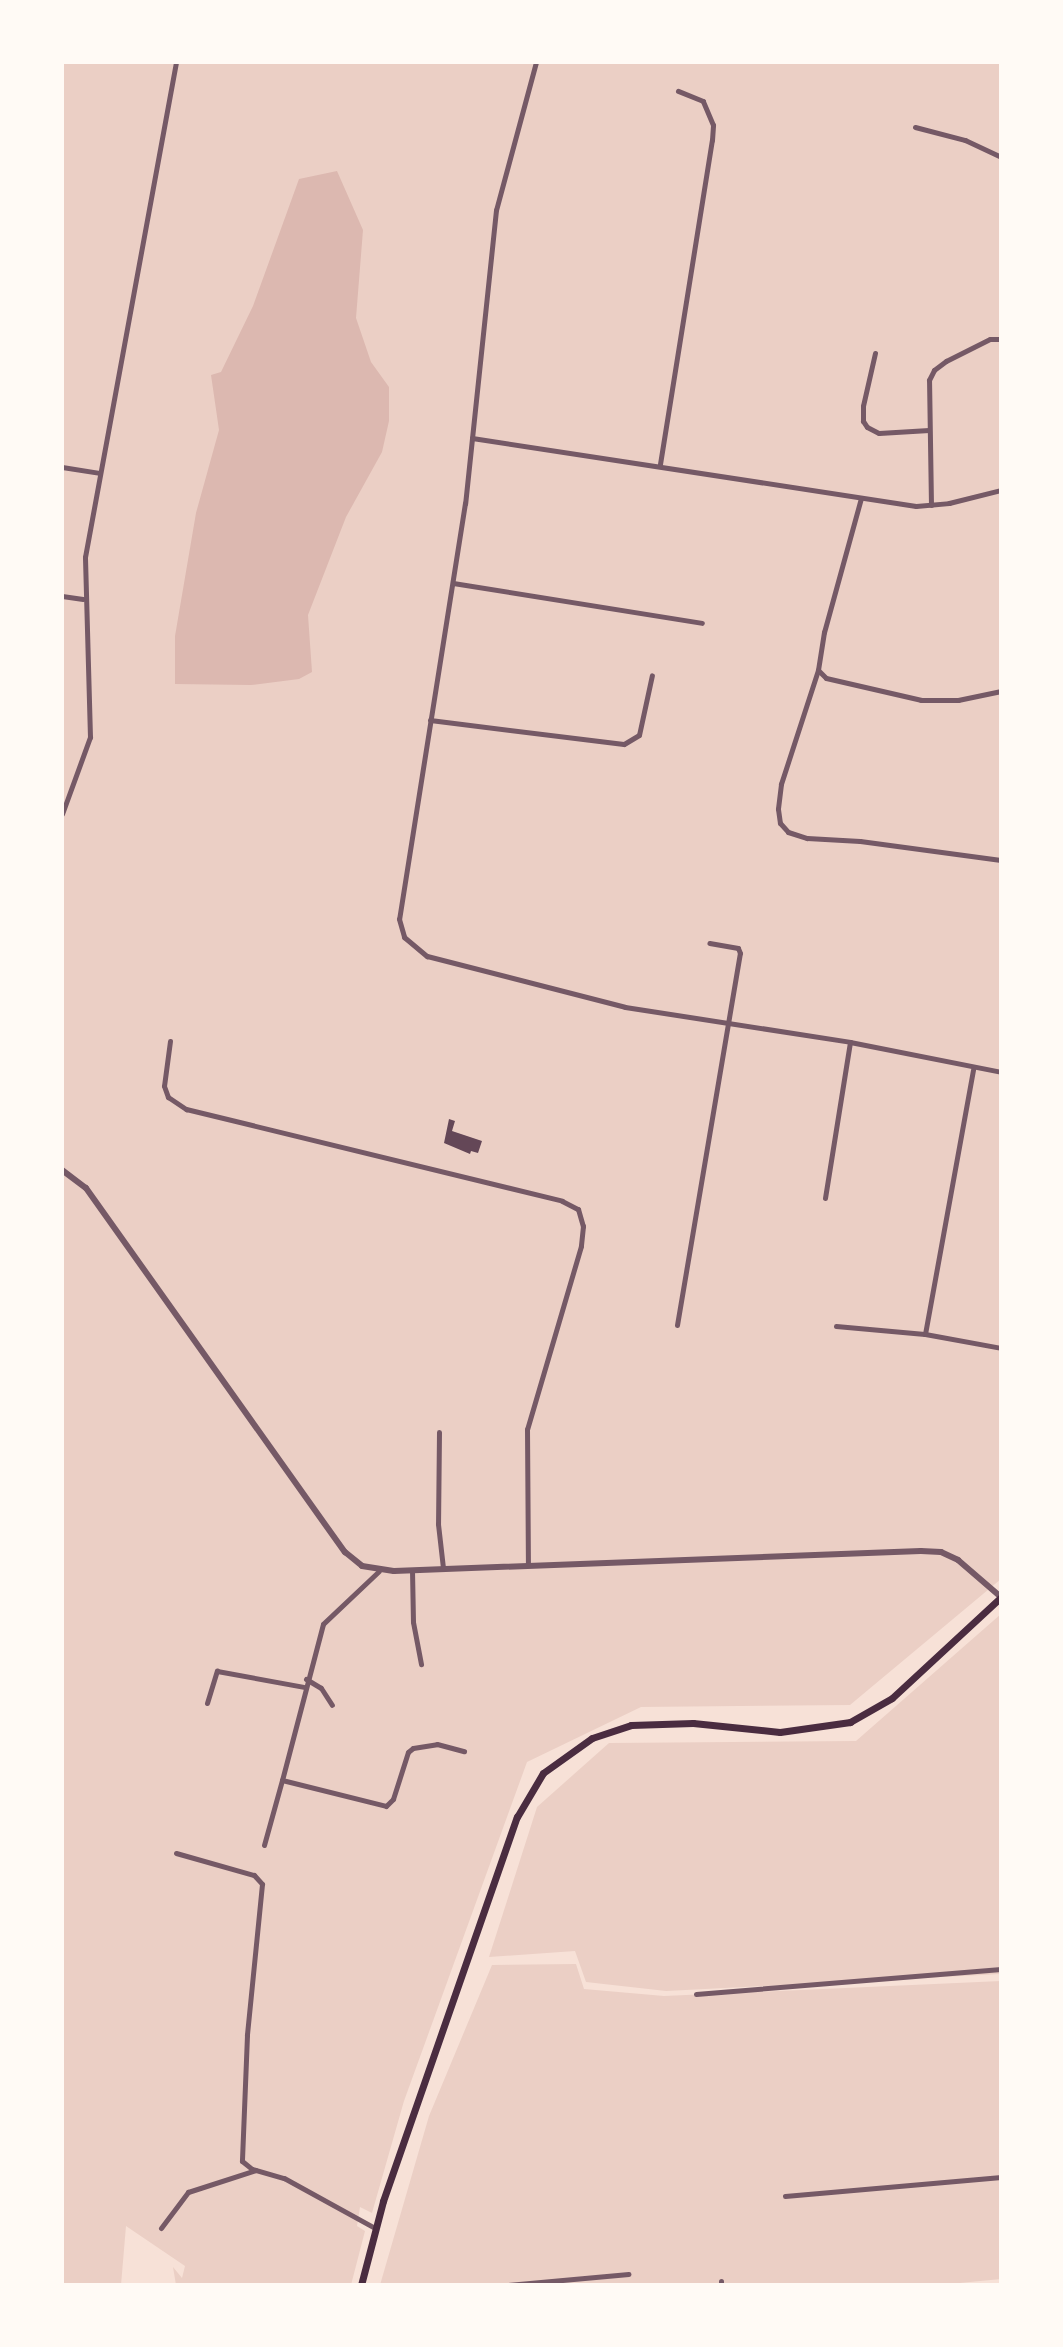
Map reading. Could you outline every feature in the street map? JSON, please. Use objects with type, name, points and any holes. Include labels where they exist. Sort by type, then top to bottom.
[{"type":"main road","points":[[361,2285],[375,2228],[517,1817],[543,1773],[584,1743],[631,1725],[681,1722],[780,1732],[850,1722],[892,1698],[1001,1597]]},
{"type":"street","points":[[62,814],[90,737],[83,599],[85,557],[98,473],[176,62]]},
{"type":"street","points":[[536,62],[496,210],[453,583],[399,919],[407,941],[427,956],[625,1007],[850,1042],[973,1069],[1001,1072]]},
{"type":"street","points":[[660,464],[712,140],[709,112],[703,101],[678,91]]},
{"type":"street","points":[[915,127],[965,140],[1001,157]]},
{"type":"street","points":[[931,505],[929,380],[934,370],[990,339],[1001,339]]},
{"type":"street","points":[[875,353],[863,406],[867,427],[879,433],[929,430]]},
{"type":"street","points":[[472,438],[660,464],[861,498],[931,505],[1001,490]]},
{"type":"street","points":[[62,467],[98,473]]},
{"type":"street","points":[[861,498],[824,632],[818,670],[781,784],[780,823],[788,832],[807,838],[860,841],[1001,860]]},
{"type":"street","points":[[453,583],[702,623]]},
{"type":"street","points":[[62,596],[83,599]]},
{"type":"street","points":[[818,670],[826,678],[921,700],[958,700],[1001,691]]},
{"type":"street","points":[[430,720],[624,744],[639,735],[652,675]]},
{"type":"street","points":[[677,1325],[740,953],[738,948],[709,943]]},
{"type":"street","points":[[170,1041],[164,1086],[168,1097],[186,1109],[562,1201],[578,1209],[583,1226],[581,1246],[528,1418],[528,1565]]},
{"type":"street","points":[[825,1198],[850,1042]]},
{"type":"street","points":[[925,1334],[973,1069]]},
{"type":"street","points":[[62,1170],[86,1188],[345,1552],[362,1566],[379,1571],[932,1552],[958,1560],[1001,1597]]},
{"type":"street","points":[[836,1326],[925,1334],[1001,1348]]},
{"type":"street","points":[[439,1432],[438,1524],[443,1568]]},
{"type":"street","points":[[412,1570],[413,1622],[421,1664]]},
{"type":"street","points":[[264,1845],[323,1624],[379,1571]]},
{"type":"street","points":[[207,1703],[217,1671],[304,1687]]},
{"type":"street","points":[[306,1679],[321,1688],[332,1705]]},
{"type":"street","points":[[282,1780],[386,1806],[393,1799],[408,1752],[413,1748],[437,1744],[464,1751]]},
{"type":"street","points":[[176,1853],[254,1875],[262,1884],[247,2035],[241,2154],[246,2166],[284,2178],[375,2228]]},
{"type":"street","points":[[696,1994],[1001,1969]]},
{"type":"street","points":[[161,2228],[188,2192],[257,2170]]},
{"type":"street","points":[[785,2196],[1001,2177]]},
{"type":"street","points":[[507,2285],[629,2274]]},
{"type":"shaded area","points":[[62,62],[1001,62],[1001,1579],[850,1705],[641,1707],[527,1762],[404,2101],[372,2213],[360,2207],[357,2226],[365,2231],[351,2285],[176,2285],[173,2267],[182,2278],[185,2266],[126,2226],[121,2285],[62,2285]]},
{"type":"shaded area","points":[[337,171],[363,230],[356,318],[371,362],[389,387],[389,421],[382,452],[346,517],[308,615],[312,672],[299,679],[251,685],[175,684],[175,636],[196,513],[219,430],[211,375],[221,372],[253,306],[299,179]]},
{"type":"shaded area","points":[[1001,1614],[1001,1974],[666,1991],[586,1982],[575,1951],[489,1957],[537,1807],[609,1743],[856,1741]]},
{"type":"shaded area","points":[[576,1964],[584,1989],[664,1996],[1001,1981],[1001,2279],[939,2285],[380,2285],[429,2116],[492,1965]]},
{"type":"building","points":[[449,1119],[455,1121],[452,1131],[482,1141],[478,1153],[471,1151],[470,1154],[444,1143]]}]
